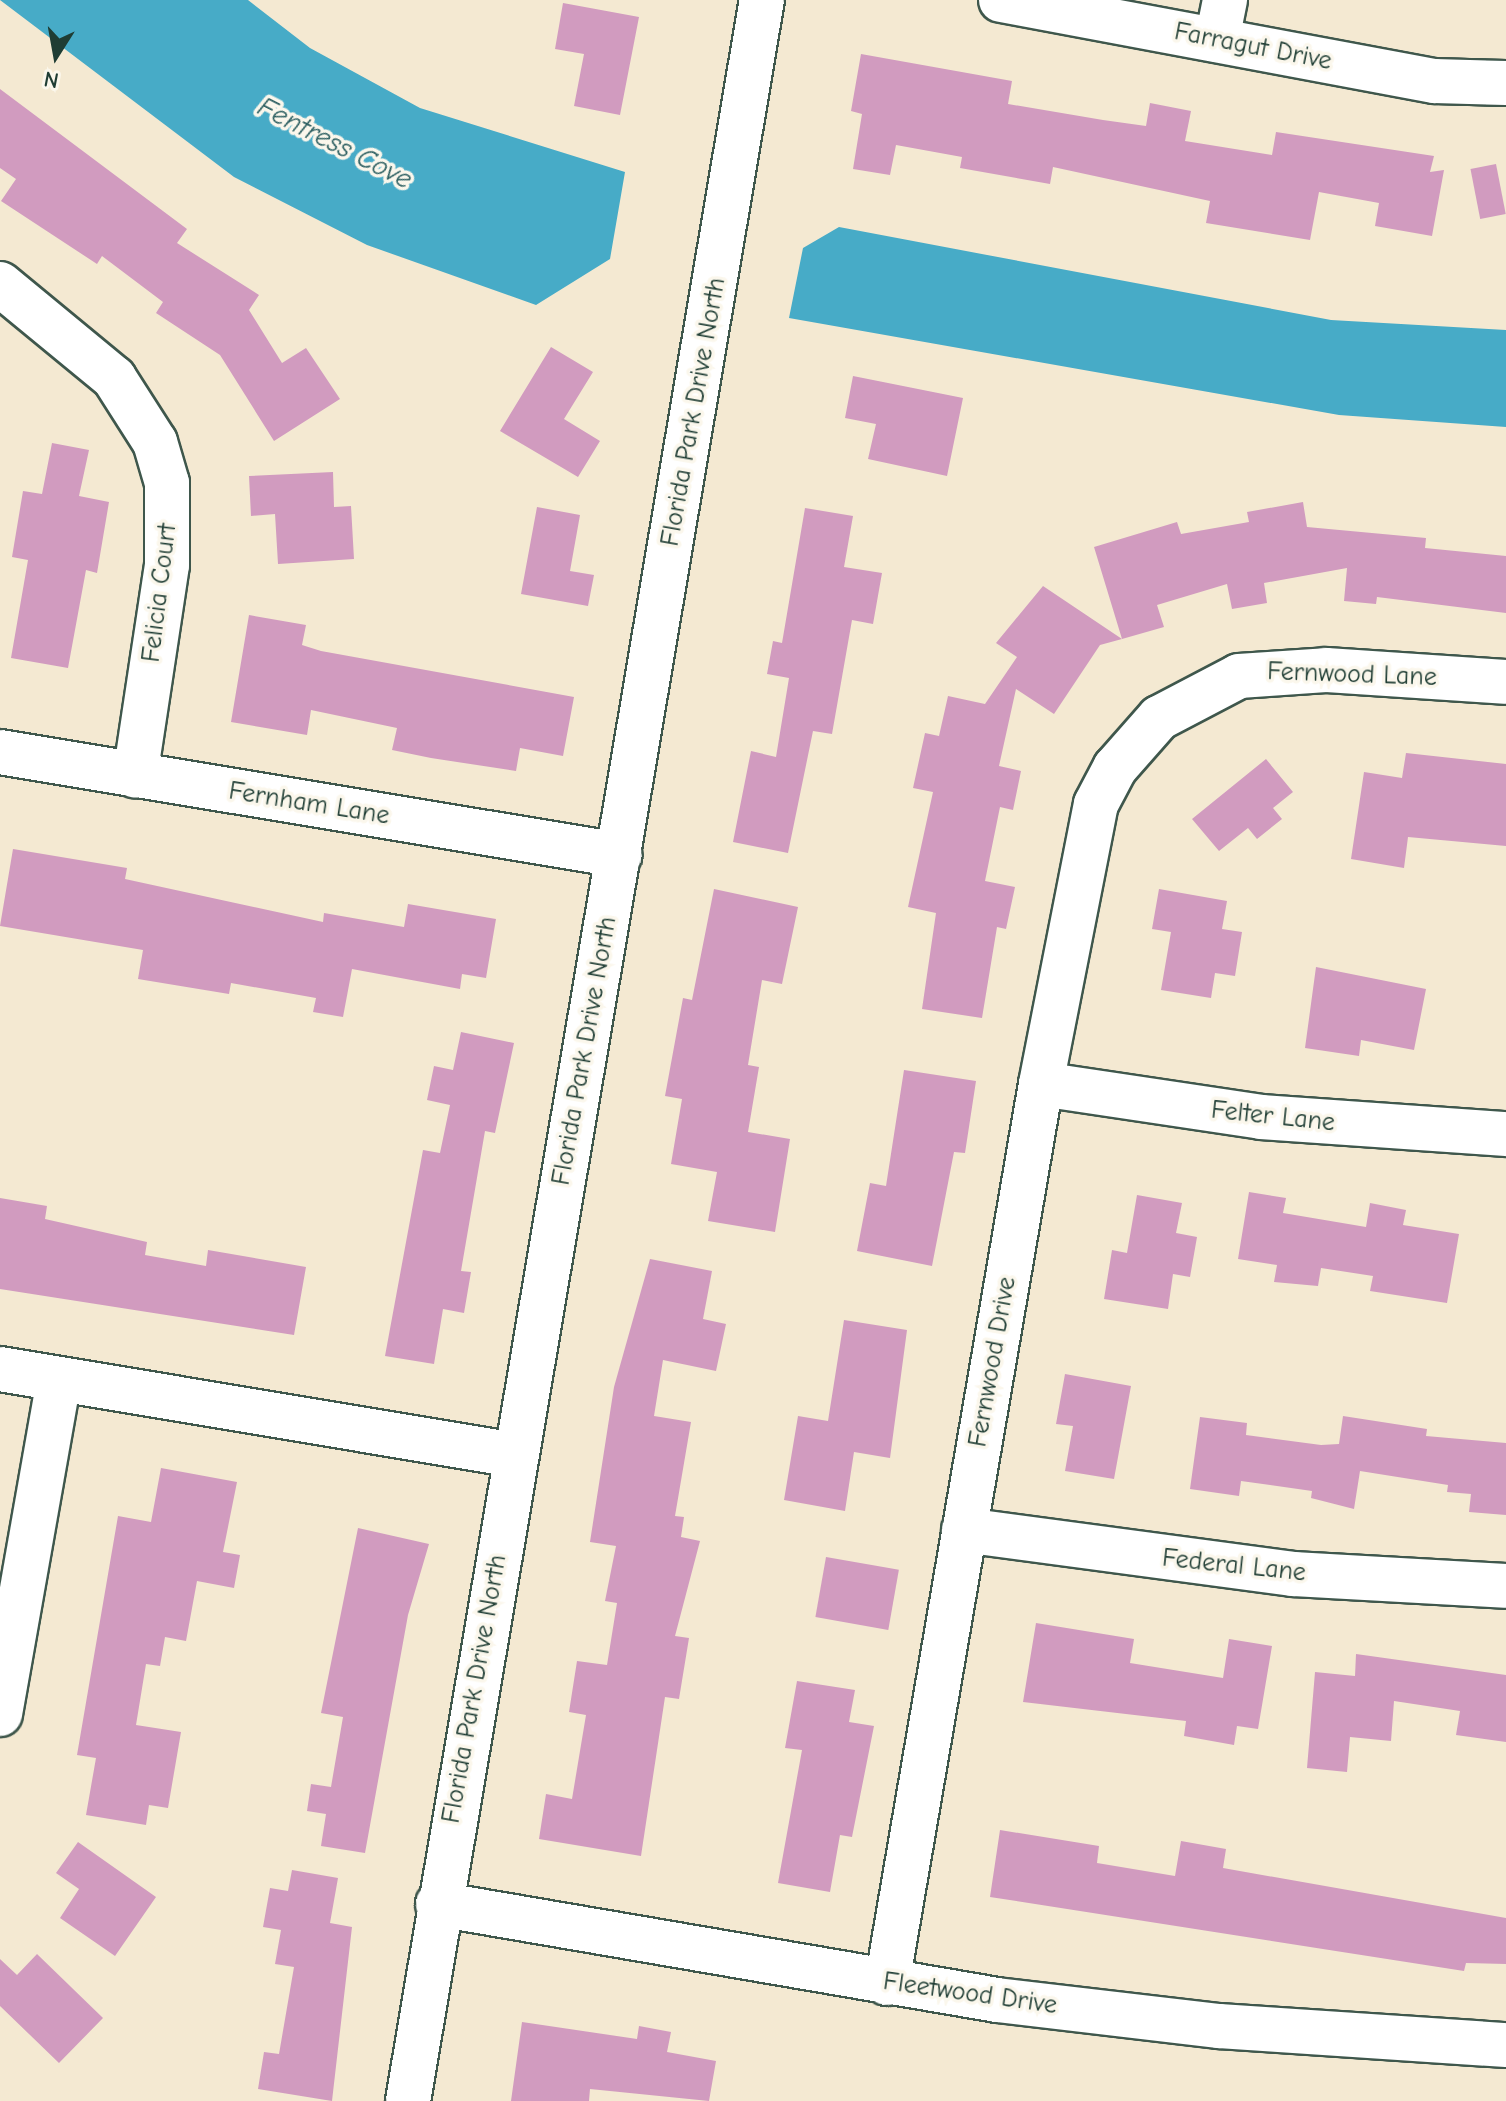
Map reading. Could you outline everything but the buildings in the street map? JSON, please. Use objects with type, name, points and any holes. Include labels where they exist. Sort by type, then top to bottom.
[{"type":"street","name":"Florida Park Drive North","points":[[408,2101],[438,1904],[619,855],[762,0]]},
{"type":"street","name":"Farragut Drive","points":[[1001,0],[1221,20],[1434,81],[1506,83]]},
{"type":"street","name":"Felicia Court","points":[[0,284],[114,378],[155,442],[167,483],[167,565],[135,776]]},
{"type":"street","name":"Fernwood Lane","points":[[1128,751],[1192,696],[1265,671],[1506,682]]},
{"type":"street","name":"Fernwood Drive","points":[[887,1983],[1041,1084],[1090,822],[1128,751]]},
{"type":"street","name":"Fernham Lane","points":[[0,752],[619,855]]},
{"type":"street","name":"Felter Lane","points":[[1041,1084],[1261,1117],[1506,1134]]},
{"type":"street","points":[[0,1369],[515,1455]]},
{"type":"street","points":[[0,1714],[59,1380]]},
{"type":"street","name":"Federal Lane","points":[[964,1530],[1293,1574],[1506,1586]]},
{"type":"street","name":"Fleetwood Drive","points":[[438,1904],[887,1983],[1219,2026],[1506,2045]]},
{"type":"water","name":"Fentress Cove","points":[[0,0],[248,0],[310,48],[420,108],[625,172],[610,259],[536,305],[367,245],[234,177]]},
{"type":"water","points":[[839,227],[1331,320],[1506,330],[1506,427],[1339,415],[789,318],[803,248]]}]
